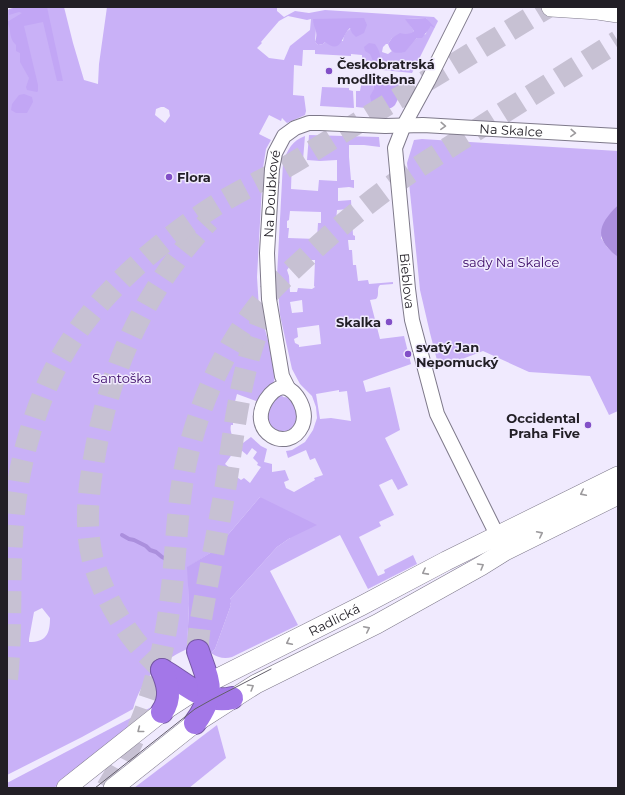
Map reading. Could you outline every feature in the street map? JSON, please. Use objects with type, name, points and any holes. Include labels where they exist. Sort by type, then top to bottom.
[{"type":"highway","points":[[195,724],[203,711],[204,690],[198,651]]},
{"type":"highway","points":[[162,712],[167,704],[168,695],[166,680],[162,670],[223,700],[232,698]]},
{"type":"main road","points":[[551,7],[598,10],[618,13]]},
{"type":"main road","name":"Radlická","points":[[113,788],[195,724],[232,698],[256,684],[377,624],[481,566],[501,543],[618,476]]},
{"type":"main road","name":"Radlická","points":[[66,788],[162,712],[361,606],[501,543],[618,495]]},
{"type":"street","name":"Bieblova","points":[[465,7],[428,82],[404,125],[395,148],[412,320],[437,414],[501,543]]},
{"type":"street","name":"Na Doubkové","points":[[283,384],[268,299],[267,252],[272,169],[275,153],[284,136],[295,128],[309,123],[404,125]]},
{"type":"street","name":"Na Skalce","points":[[404,125],[618,136]]},
{"type":"green space","name":"Santoška","points":[[18,7],[64,7],[84,80],[98,84],[99,64],[107,7],[277,7],[277,11],[284,17],[295,11],[309,13],[325,10],[434,17],[438,21],[412,73],[363,68],[364,63],[362,63],[362,55],[351,54],[351,56],[315,54],[315,50],[303,50],[302,66],[294,65],[293,95],[304,96],[306,111],[305,115],[287,123],[282,118],[281,121],[269,115],[259,134],[271,140],[266,149],[263,168],[257,277],[259,308],[276,369],[274,381],[271,388],[259,402],[237,394],[233,409],[233,425],[231,425],[232,436],[239,446],[251,437],[267,449],[264,462],[272,464],[272,472],[285,470],[289,480],[284,482],[286,488],[294,492],[315,480],[314,478],[323,475],[315,458],[310,460],[306,450],[288,458],[286,451],[292,450],[305,442],[313,430],[317,418],[316,407],[312,396],[300,384],[292,369],[280,315],[277,276],[283,162],[291,146],[297,140],[305,136],[303,160],[292,160],[291,189],[318,191],[319,180],[337,181],[337,160],[307,160],[309,135],[379,137],[380,147],[349,145],[351,180],[354,180],[354,188],[338,188],[338,201],[351,200],[353,235],[355,236],[355,240],[348,240],[349,250],[352,250],[353,265],[356,265],[358,281],[368,280],[369,284],[393,282],[393,284],[380,285],[376,299],[370,300],[380,339],[404,336],[411,364],[363,381],[366,392],[390,387],[400,430],[385,438],[408,485],[398,490],[392,479],[379,485],[394,515],[379,522],[381,526],[359,537],[378,576],[385,573],[384,570],[413,555],[417,564],[368,589],[340,535],[270,571],[298,625],[232,657],[224,658],[216,656],[211,653],[215,649],[231,605],[230,599],[277,547],[290,538],[260,497],[215,550],[188,567],[189,604],[187,649],[168,660],[153,672],[141,688],[133,709],[7,775],[7,10]],"holes":[[[288,16],[307,20],[311,19],[310,30],[290,46],[284,60],[269,58],[257,48],[262,43],[261,42],[279,21]],[[426,18],[431,26],[427,28],[426,34],[417,38],[404,52],[392,51],[388,54],[382,52],[383,47],[388,44],[392,38],[410,34],[414,31],[406,19]],[[367,25],[351,28],[344,36],[343,41],[325,42],[318,45],[315,42],[316,28]],[[164,107],[169,110],[170,116],[165,123],[155,115],[156,109]],[[349,209],[350,220],[336,221],[337,210]],[[290,211],[321,212],[321,223],[318,223],[317,239],[288,238],[289,228],[287,228],[287,221],[289,220]],[[298,260],[315,260],[315,287],[312,289],[298,288],[297,292],[290,292],[287,270],[290,266],[295,267],[295,262]],[[302,300],[303,312],[292,313],[290,302]],[[319,325],[321,344],[299,347],[299,345],[295,343],[294,339],[298,337],[297,328]],[[339,390],[339,392],[347,391],[351,421],[331,418],[320,419],[316,394]],[[252,448],[257,452],[253,458],[258,463],[257,465],[261,467],[250,483],[244,478],[241,480],[230,472],[231,469],[225,464],[236,449],[240,452],[241,450],[247,455]],[[42,608],[50,618],[48,633],[43,639],[35,642],[29,642],[34,612]]]},
{"type":"green space","points":[[363,75],[401,77],[396,80],[385,79],[373,83],[374,89],[372,105],[375,109],[356,107],[356,91],[360,91]]},
{"type":"green space","points":[[322,87],[349,88],[349,90],[353,91],[354,108],[320,106]]},
{"type":"green space","name":"sady Na Skalce","points":[[422,139],[618,151],[618,205],[611,213],[601,238],[607,247],[618,257],[618,411],[609,415],[590,376],[529,372],[483,351],[439,368],[420,290],[407,163],[414,140]]},
{"type":"green space","points":[[281,394],[283,397],[291,399],[295,404],[299,421],[289,432],[276,433],[265,420],[267,404]]},
{"type":"green space","points":[[161,702],[54,788],[7,788],[7,783]]},
{"type":"green space","points":[[217,725],[226,758],[189,788],[134,788]]},
{"type":"shaded area","points":[[18,7],[47,7],[63,81],[57,81],[43,22],[24,26],[38,85],[37,92],[27,90],[26,87],[29,78],[20,62],[20,53],[16,51],[16,45],[12,40],[7,22],[22,13],[19,12],[9,15],[9,9]]},
{"type":"shaded area","points":[[364,18],[367,25],[364,33],[356,37],[350,28],[338,45],[335,46],[325,42],[318,45],[315,42],[316,32],[313,19]]},
{"type":"shaded area","points":[[426,18],[435,28],[431,26],[422,38],[417,38],[405,52],[396,53],[392,51],[388,44],[392,38],[400,33],[408,34],[414,31],[405,19]]},
{"type":"shaded area","points":[[369,43],[375,44],[380,54],[379,61],[373,61],[370,54],[365,51],[364,47]]},
{"type":"shaded area","points":[[378,77],[385,79],[396,79],[401,77],[407,81],[395,105],[390,108],[375,109],[372,105],[370,96],[374,89],[373,83]]},
{"type":"shaded area","points":[[24,94],[32,97],[33,102],[27,113],[16,113],[11,110],[12,104],[19,95]]},
{"type":"shaded area","points":[[618,205],[618,257],[605,244],[601,231],[606,219]]},
{"type":"shaded area","points":[[260,497],[317,525],[290,538],[277,547],[230,599],[231,605],[215,649],[211,653],[209,649],[190,653],[187,649],[189,604],[187,567],[215,550]]},
{"type":"waterway","points":[[122,535],[146,546],[150,550],[170,561]]},
{"type":"tunnel","points":[[7,679],[13,525],[22,461],[43,394],[52,374],[77,332],[93,311],[110,291],[149,254],[170,237],[213,207],[292,164],[394,100],[548,7]]},
{"type":"tunnel","points":[[107,788],[137,732],[147,707],[162,652],[165,634],[173,578],[178,516],[188,454],[200,411],[218,370],[240,330],[267,295],[333,232],[363,207],[435,156],[618,41]]},
{"type":"tunnel","points":[[162,670],[138,645],[128,632],[106,595],[94,564],[89,538],[88,512],[90,485],[94,459],[109,393],[133,331],[148,302],[166,274],[186,247],[209,221]]},
{"type":"tunnel","points":[[198,651],[200,625],[226,484],[240,395],[251,351],[267,309]]},
{"type":"tram line","points":[[95,788],[195,709],[271,669]]},
{"type":"place","name":"Českobratrská modlitebna","points":[[329,71]]},
{"type":"place","name":"Flora","points":[[169,177]]},
{"type":"place","name":"Skalka","points":[[389,322]]},
{"type":"place","name":"svatý Jan Nepomucký","points":[[408,354]]},
{"type":"place","name":"Occidental Praha Five","points":[[588,425]]}]
